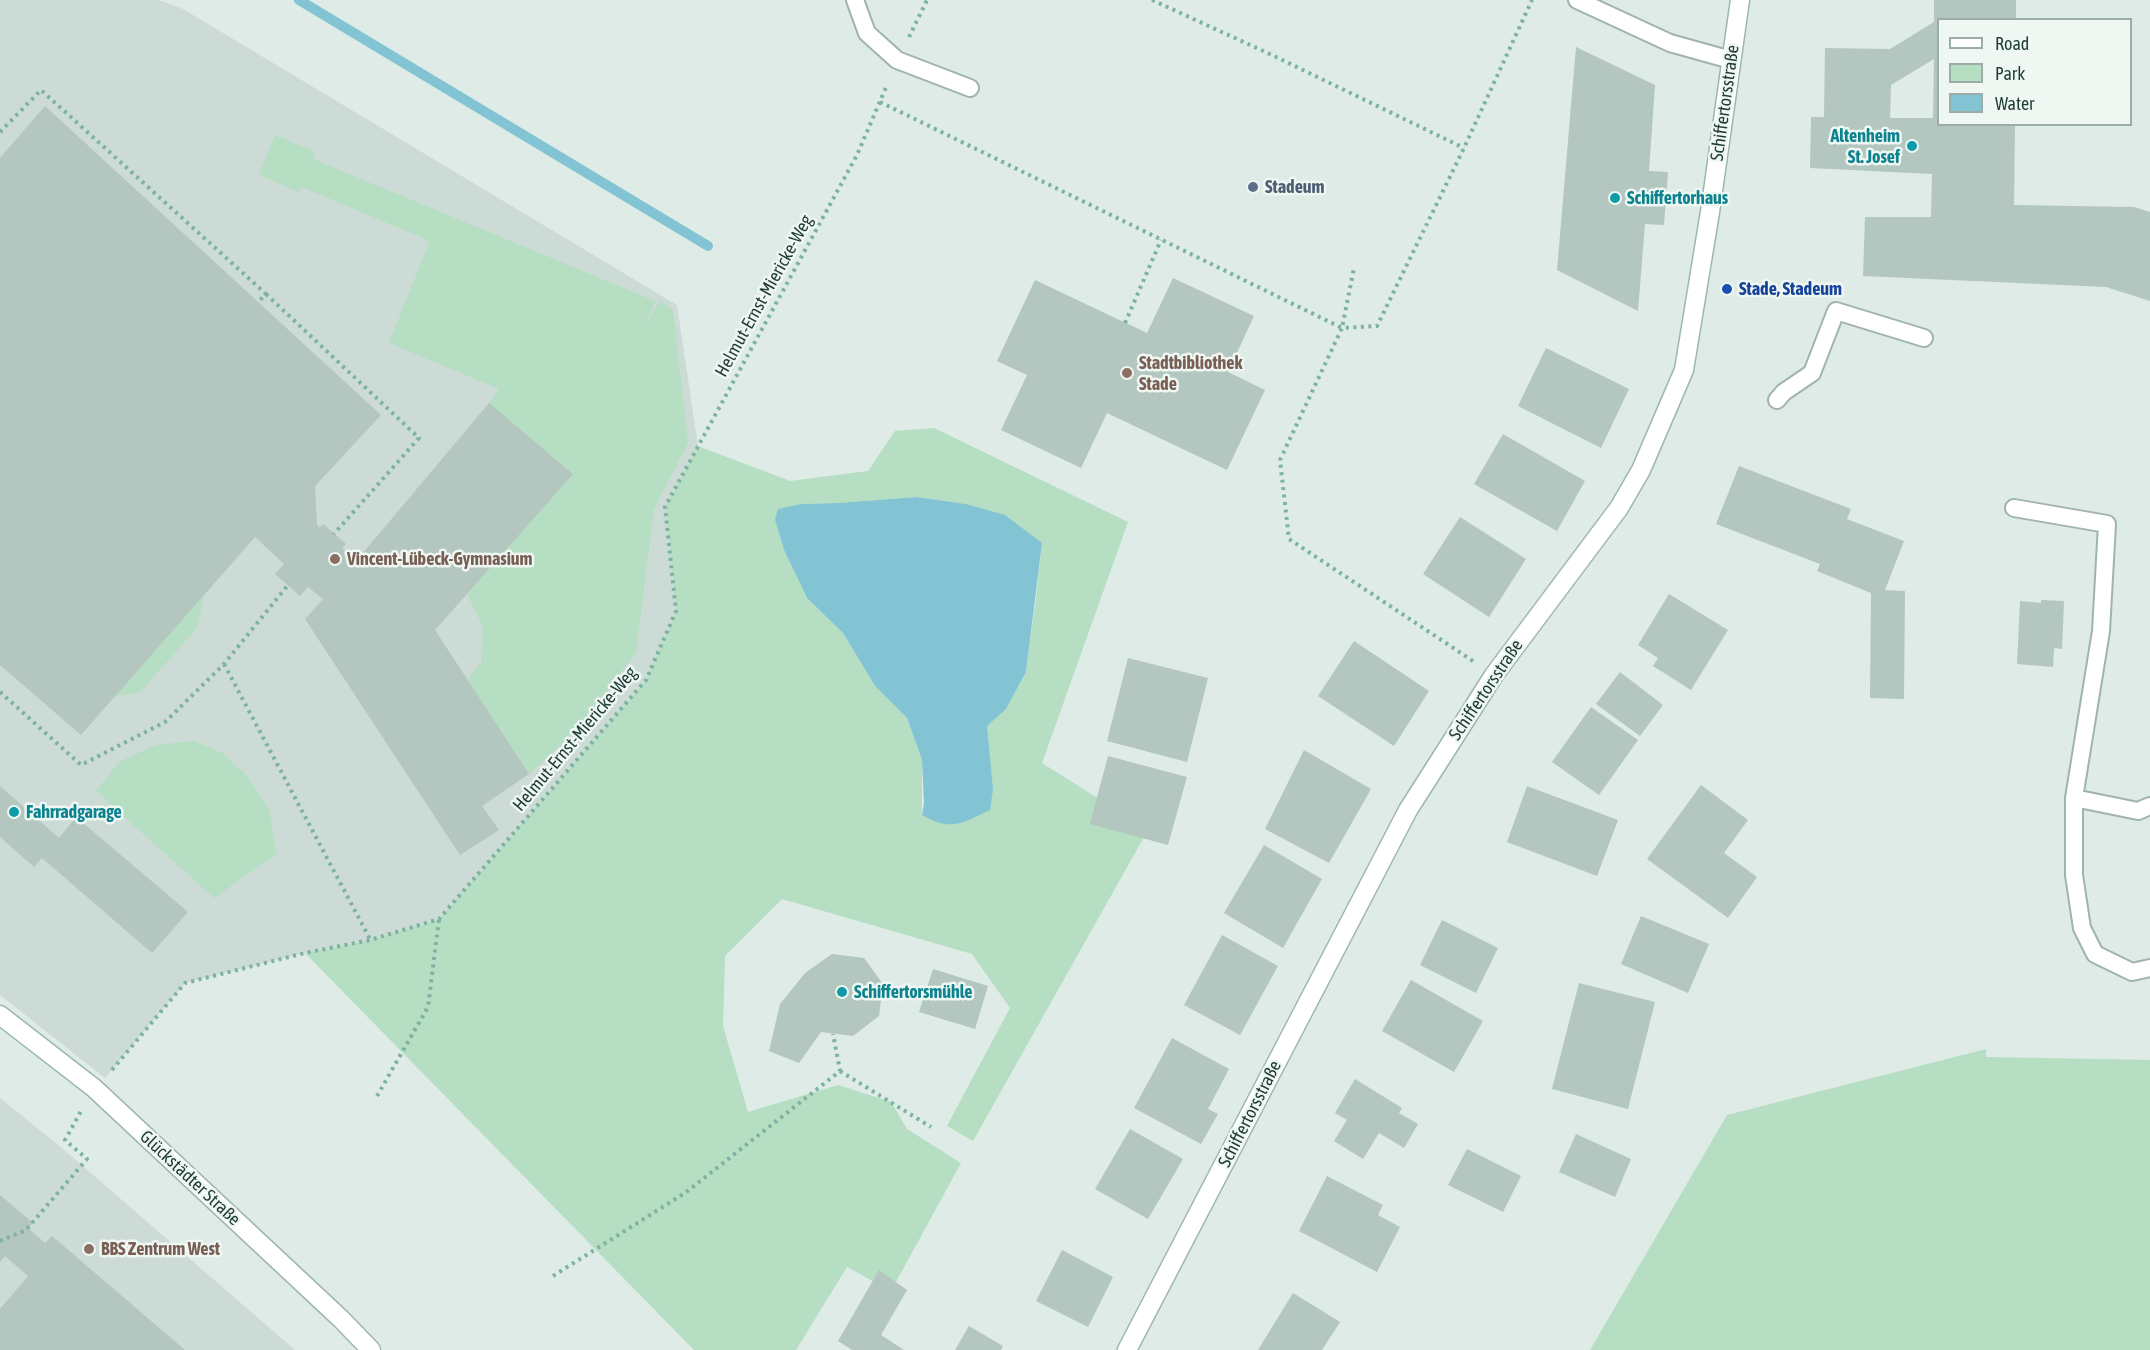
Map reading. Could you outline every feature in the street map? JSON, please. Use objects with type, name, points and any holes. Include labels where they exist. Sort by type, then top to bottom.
[{"type":"main road","name":"Schiffertorsstraße","points":[[1127,1350],[1408,810],[1494,675],[1619,508],[1641,470],[1684,370],[1710,212],[1740,0]]},
{"type":"main road","name":"Glückstädter Straße","points":[[0,1015],[94,1088],[341,1319],[371,1350]]},
{"type":"lane","points":[[855,0],[867,33],[897,60],[969,88]]},
{"type":"lane","points":[[1577,0],[1670,43],[1731,60]]},
{"type":"lane","points":[[1777,400],[1784,392],[1812,373],[1836,311],[1924,338]]},
{"type":"lane","points":[[2014,508],[2107,524],[2101,631],[2074,798],[2074,875],[2082,928],[2095,954],[2132,972],[2150,968]]},
{"type":"lane","points":[[2074,798],[2138,811],[2150,806]]},
{"type":"path","name":"Helmut-Ernst-Miericke-Weg","points":[[439,919],[646,680],[676,611],[665,507],[856,155],[897,60],[927,0]]},
{"type":"path","points":[[1152,0],[1464,148]]},
{"type":"path","points":[[880,102],[1342,328],[1377,326],[1464,148],[1532,0]]},
{"type":"path","points":[[0,132],[41,90],[266,294],[419,438],[334,534]]},
{"type":"path","points":[[1125,323],[1161,240]]},
{"type":"path","points":[[1354,268],[1342,328],[1280,460],[1289,539],[1494,675]]},
{"type":"path","points":[[258,302],[266,294]]},
{"type":"path","points":[[0,692],[81,765],[165,722],[224,664],[288,585]]},
{"type":"path","points":[[224,664],[370,940]]},
{"type":"path","points":[[0,1241],[26,1230],[87,1159],[65,1140],[94,1088],[185,983],[305,953],[370,940],[439,919],[428,1007],[377,1096]]},
{"type":"path","points":[[833,1034],[840,1071],[931,1127]]},
{"type":"path","points":[[553,1276],[685,1193],[840,1071]]},
{"type":"shaded area","name":"Vincent-Lübeck-Gymnasium","points":[[0,0],[159,0],[183,9],[677,305],[698,446],[665,507],[676,611],[646,680],[439,919],[370,940],[305,953],[185,983],[105,1078],[0,995]]},
{"type":"shaded area","name":"BBS Zentrum West","points":[[0,1098],[62,1148],[295,1350],[0,1350]]},
{"type":"green space","points":[[275,135],[315,152],[313,159],[655,301],[646,324],[660,301],[673,310],[688,443],[654,509],[636,652],[583,723],[529,774],[467,680],[481,663],[483,626],[467,594],[573,474],[489,403],[499,389],[389,343],[430,241],[302,187],[299,192],[259,175]]},
{"type":"green space","points":[[934,428],[1128,522],[1042,763],[1148,830],[973,1141],[947,1126],[1010,1008],[972,954],[782,899],[725,956],[723,1026],[748,1112],[838,1085],[891,1102],[907,1129],[961,1163],[891,1291],[847,1267],[796,1350],[694,1350],[305,953],[370,940],[439,919],[646,680],[676,611],[665,507],[698,446],[790,481],[868,471],[895,431]],"holes":[[[917,497],[966,504],[1042,543],[1026,672],[1006,709],[986,726],[993,789],[922,815],[922,760],[907,718],[875,686],[843,633],[807,598],[784,550],[775,520],[801,504]]]},
{"type":"green space","points":[[204,595],[197,628],[140,692],[115,696]]},
{"type":"green space","points":[[194,741],[224,754],[247,776],[270,811],[276,854],[214,898],[96,791],[119,762],[156,745]]},
{"type":"green space","points":[[1986,1049],[1986,1057],[2150,1060],[2150,1350],[1590,1350],[1727,1115]]},
{"type":"water","points":[[917,497],[966,504],[1005,515],[1042,543],[1026,672],[1006,709],[987,726],[993,789],[990,810],[956,824],[941,823],[922,815],[924,803],[922,760],[907,718],[875,686],[843,633],[807,598],[784,550],[775,520],[778,509],[801,504]]},
{"type":"building","name":"Altenheim St. Josef","points":[[1934,0],[2016,0],[2016,18],[1937,18],[1937,126],[2015,126],[2014,205],[2134,207],[2150,212],[2150,301],[2106,287],[1863,276],[1865,217],[1931,217],[1932,174],[1810,168],[1811,117],[1824,117],[1825,48],[1890,49],[1934,22]],"holes":[[[1934,59],[1933,118],[1890,118],[1891,85]]]},
{"type":"building","name":"Schiffertorhaus","points":[[1576,47],[1655,85],[1649,171],[1668,172],[1664,225],[1645,224],[1638,311],[1557,270]]},
{"type":"building","points":[[45,106],[381,415],[315,486],[317,525],[320,527],[323,524],[346,544],[342,548],[357,560],[489,403],[573,474],[435,630],[529,774],[482,806],[499,830],[460,855],[305,619],[323,599],[308,587],[300,596],[275,574],[284,564],[255,537],[81,735],[0,665],[0,158]]},
{"type":"building","name":"Stadtbibliothek Stade","points":[[1173,278],[1254,316],[1228,372],[1265,390],[1227,470],[1107,413],[1081,468],[1001,430],[1027,375],[997,361],[1035,280],[1147,333]]},
{"type":"building","points":[[1546,348],[1629,389],[1601,448],[1518,406]]},
{"type":"building","points":[[1503,434],[1585,481],[1557,531],[1474,484]]},
{"type":"building","points":[[1739,466],[1851,509],[1847,519],[1904,541],[1885,590],[1905,591],[1904,699],[1870,698],[1871,593],[1817,571],[1820,564],[1716,524]]},
{"type":"building","points":[[1460,517],[1526,559],[1489,617],[1423,574]]},
{"type":"building","points":[[1669,594],[1728,630],[1691,690],[1653,666],[1658,658],[1638,645]]},
{"type":"building","points":[[2041,600],[2064,601],[2062,649],[2054,648],[2053,667],[2017,664],[2020,601],[2041,603]]},
{"type":"building","points":[[1354,641],[1429,691],[1394,746],[1318,696]]},
{"type":"building","points":[[1128,658],[1208,678],[1187,762],[1107,741]]},
{"type":"building","points":[[1620,672],[1663,705],[1640,736],[1596,704]]},
{"type":"building","points":[[1591,707],[1638,740],[1599,795],[1552,762]]},
{"type":"building","points":[[1304,750],[1371,789],[1329,863],[1265,829]]},
{"type":"building","points":[[1108,756],[1187,777],[1168,845],[1090,824]]},
{"type":"building","points":[[1701,785],[1748,820],[1724,853],[1757,877],[1728,918],[1647,859]]},
{"type":"building","points":[[0,786],[59,838],[76,817],[188,912],[152,953],[42,858],[34,867],[0,837]]},
{"type":"building","points":[[1527,786],[1618,820],[1597,876],[1507,842]]},
{"type":"building","points":[[1264,845],[1322,879],[1283,948],[1224,913]]},
{"type":"building","points":[[1641,916],[1709,944],[1688,993],[1621,964]]},
{"type":"building","points":[[1442,920],[1498,948],[1476,993],[1420,965]]},
{"type":"building","points":[[1222,935],[1278,966],[1240,1035],[1184,1005]]},
{"type":"building","name":"Schiffertorsmühle","points":[[832,954],[864,958],[883,984],[879,1016],[853,1036],[821,1032],[799,1063],[769,1051],[780,1004],[805,973]]},
{"type":"building","points":[[933,969],[988,986],[975,1029],[919,1012]]},
{"type":"building","points":[[1411,980],[1483,1021],[1454,1072],[1382,1031]]},
{"type":"building","points":[[1579,983],[1655,1002],[1628,1109],[1552,1089]]},
{"type":"building","points":[[1172,1038],[1229,1069],[1208,1109],[1218,1114],[1201,1144],[1134,1108]]},
{"type":"building","points":[[1355,1079],[1402,1108],[1399,1113],[1418,1124],[1404,1148],[1379,1133],[1363,1159],[1334,1141],[1347,1120],[1335,1113]]},
{"type":"building","points":[[1130,1129],[1183,1159],[1148,1219],[1095,1189]]},
{"type":"building","points":[[1576,1134],[1631,1159],[1615,1197],[1559,1172]]},
{"type":"building","points":[[1467,1149],[1521,1176],[1503,1212],[1448,1185]]},
{"type":"building","points":[[1327,1176],[1383,1205],[1378,1215],[1400,1227],[1377,1272],[1299,1231]]},
{"type":"building","points":[[0,1195],[33,1223],[28,1228],[45,1243],[52,1236],[185,1350],[0,1350],[0,1309],[28,1276],[5,1256],[0,1262]]},
{"type":"building","points":[[1062,1250],[1113,1277],[1088,1327],[1036,1301]]},
{"type":"building","points":[[879,1270],[907,1290],[881,1335],[904,1350],[852,1350],[838,1341]]},
{"type":"building","points":[[1293,1293],[1340,1322],[1322,1350],[1258,1350]]},
{"type":"building","points":[[969,1326],[1003,1346],[1001,1350],[955,1350]]},
{"type":"waterway","points":[[299,0],[708,246]]},
{"type":"place","name":"Altenheim St. Josef","points":[[1912,146]]},
{"type":"place","name":"Stadeum","points":[[1253,187]]},
{"type":"place","name":"Schiffertorhaus","points":[[1615,198]]},
{"type":"place","name":"Stade, Stadeum","points":[[1727,289]]},
{"type":"place","name":"Stadtbibliothek Stade","points":[[1127,373]]},
{"type":"place","name":"Vincent-Lübeck-Gymnasium","points":[[335,559]]},
{"type":"place","name":"Fahrradgarage","points":[[14,812]]},
{"type":"place","name":"Schiffertorsmühle","points":[[842,992]]},
{"type":"place","name":"BBS Zentrum West","points":[[89,1249]]}]
